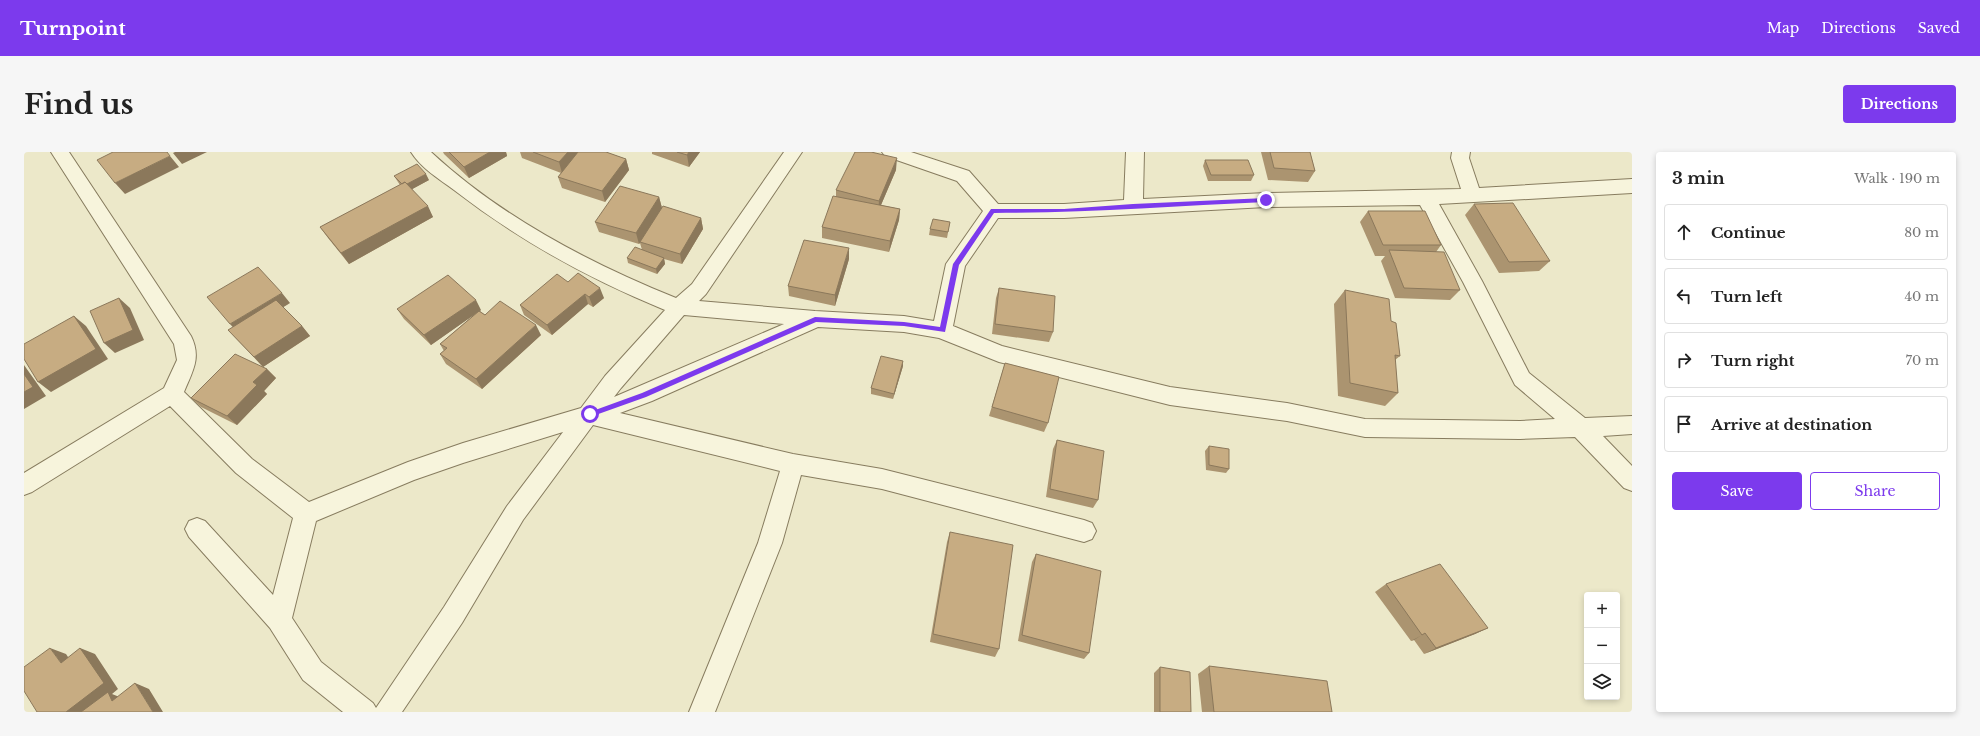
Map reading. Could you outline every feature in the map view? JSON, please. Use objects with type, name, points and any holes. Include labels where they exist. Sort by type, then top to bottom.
[{"type":"street","points":[[24,485],[172,394],[187,360],[184,342],[60,152]]},
{"type":"street","points":[[420,152],[437,168],[500,216],[513,224],[560,252],[629,287],[679,307],[815,319],[904,324],[942,330],[1000,354],[1170,396],[1287,412],[1365,428],[1459,431],[1632,425]]},
{"type":"street","points":[[387,712],[453,615],[515,513],[613,382],[679,307],[699,289],[792,152]]},
{"type":"street","points":[[891,152],[963,176],[993,211],[1064,211],[1133,206],[1266,200],[1426,198],[1472,194],[1632,186]]},
{"type":"street","points":[[1133,206],[1135,152]]},
{"type":"street","points":[[1461,152],[1460,158],[1472,194]]},
{"type":"street","points":[[1426,198],[1472,281],[1522,379],[1580,427],[1632,481]]},
{"type":"street","points":[[942,330],[956,264],[993,211]]},
{"type":"street","points":[[306,514],[408,472],[463,453],[590,414],[644,395],[815,319]]},
{"type":"street","points":[[172,394],[244,466],[306,514]]},
{"type":"street","points":[[590,414],[793,464],[882,479],[1084,531]]},
{"type":"street","points":[[702,712],[770,542],[793,464]]},
{"type":"street","points":[[279,620],[306,514]]},
{"type":"street","points":[[197,529],[279,620],[312,671],[364,712]]},
{"type":"building","points":[[113,152],[167,152],[170,156],[115,183],[97,160]]},
{"type":"building","points":[[449,152],[490,152],[464,167]]},
{"type":"building","points":[[533,152],[568,152],[559,162]]},
{"type":"building","points":[[578,152],[606,152],[626,159],[602,191],[558,177]]},
{"type":"building","points":[[677,152],[689,152],[687,155]]},
{"type":"building","points":[[855,152],[871,152],[897,158],[879,201],[836,190]]},
{"type":"building","points":[[1270,152],[1310,152],[1315,171],[1274,168]]},
{"type":"building","points":[[1205,160],[1248,160],[1254,175],[1211,175]]},
{"type":"building","points":[[417,164],[426,174],[407,184],[405,182],[402,184],[394,176]]},
{"type":"building","points":[[405,182],[428,206],[341,253],[320,227]]},
{"type":"building","points":[[620,186],[659,197],[636,233],[595,222]]},
{"type":"building","points":[[833,196],[900,209],[890,241],[822,227]]},
{"type":"building","points":[[1513,203],[1550,261],[1509,262],[1474,204]]},
{"type":"building","points":[[663,206],[701,218],[680,254],[640,242]]},
{"type":"building","points":[[1368,211],[1425,211],[1441,245],[1383,245]]},
{"type":"building","points":[[933,219],[950,222],[948,232],[930,229]]},
{"type":"building","points":[[804,240],[849,248],[835,295],[788,286]]},
{"type":"building","points":[[635,247],[664,258],[656,269],[627,258]]},
{"type":"building","points":[[1389,250],[1444,252],[1460,290],[1404,288]]},
{"type":"building","points":[[258,267],[282,293],[230,324],[207,297]]},
{"type":"building","points":[[578,273],[600,288],[589,297],[585,294],[547,325],[520,305],[557,274],[568,282]]},
{"type":"building","points":[[448,275],[476,300],[424,335],[397,309]]},
{"type":"building","points":[[999,288],[1055,296],[1053,332],[995,324]]},
{"type":"building","points":[[1345,290],[1389,299],[1391,321],[1396,323],[1400,356],[1395,355],[1398,393],[1350,383]]},
{"type":"building","points":[[119,298],[133,330],[104,343],[90,311]]},
{"type":"building","points":[[276,300],[302,326],[254,357],[228,330]]},
{"type":"building","points":[[500,301],[536,325],[476,379],[440,354],[447,348],[440,344],[479,311],[485,315]]},
{"type":"building","points":[[74,316],[96,349],[38,382],[24,359],[24,344]]},
{"type":"building","points":[[235,354],[267,369],[253,382],[257,385],[227,416],[191,398]]},
{"type":"building","points":[[881,356],[903,361],[894,394],[871,388]]},
{"type":"building","points":[[1005,363],[1059,377],[1048,423],[992,407]]},
{"type":"building","points":[[24,374],[33,387],[24,392]]},
{"type":"building","points":[[1057,440],[1104,451],[1098,500],[1050,489]]},
{"type":"building","points":[[1209,446],[1229,449],[1229,469],[1209,465]]},
{"type":"building","points":[[950,532],[1013,545],[999,649],[933,634]]},
{"type":"building","points":[[1036,554],[1101,571],[1089,653],[1022,635]]},
{"type":"building","points":[[1440,564],[1488,628],[1436,648],[1425,633],[1422,635],[1386,584]]},
{"type":"building","points":[[50,648],[61,663],[80,648],[104,683],[66,712],[37,712],[24,691],[24,667]]},
{"type":"building","points":[[1209,666],[1327,681],[1332,712],[1214,712]]},
{"type":"building","points":[[1160,667],[1190,672],[1191,712],[1160,712]]},
{"type":"building","points":[[135,683],[153,712],[81,712],[108,692],[112,701]]},
{"type":"route","points":[[590,414],[644,395],[815,319],[904,324],[942,330],[956,264],[993,211],[1064,211],[1133,206],[1266,200]]}]
